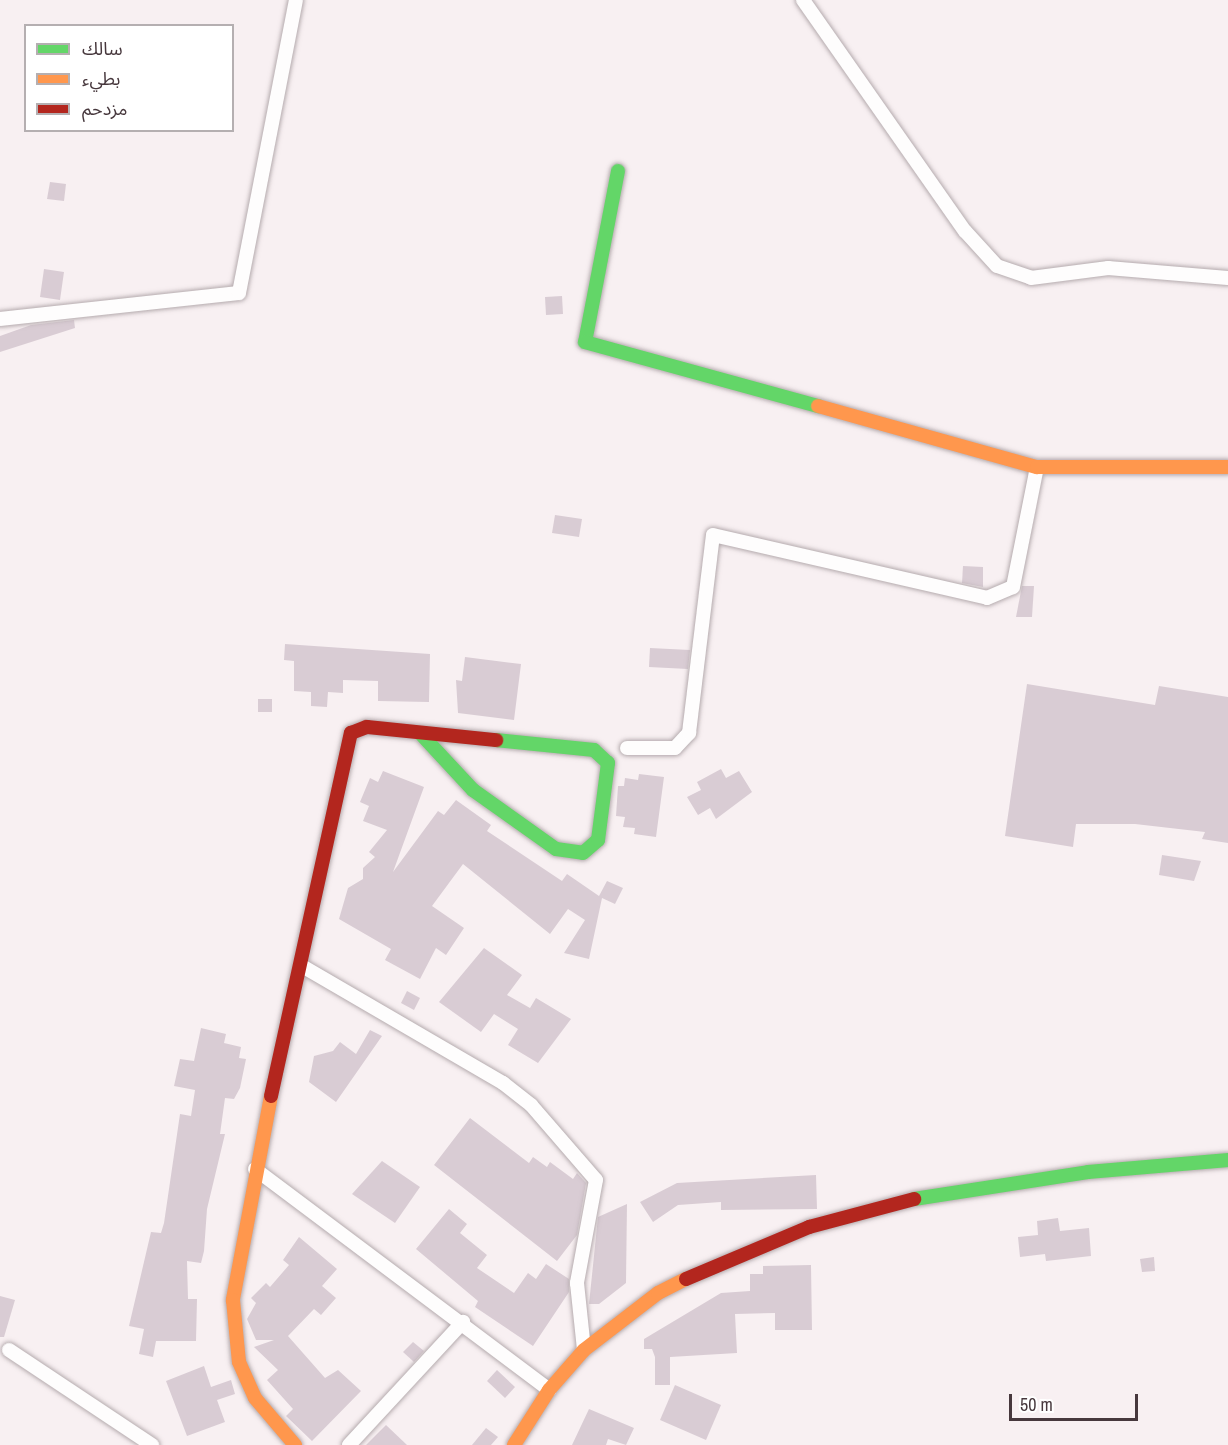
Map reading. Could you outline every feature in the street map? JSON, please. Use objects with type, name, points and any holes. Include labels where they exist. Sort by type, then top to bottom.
[{"type":"street","points":[[0,318],[239,293],[296,0]]},
{"type":"street","points":[[802,0],[965,231],[997,266],[1031,278],[1108,268],[1228,278]]},
{"type":"street","points":[[618,171],[585,342],[1037,467],[1143,471],[1228,467]]},
{"type":"street","points":[[627,748],[675,748],[689,733],[713,535],[987,598],[1012,587],[1037,467]]},
{"type":"street","points":[[295,1445],[255,1398],[233,1333],[238,1250],[302,966],[352,729],[420,733],[585,748],[603,755],[609,776],[598,840],[583,853],[572,855],[538,840],[473,790],[420,733]]},
{"type":"street","points":[[302,966],[503,1083],[531,1105],[596,1180],[577,1283],[584,1350]]},
{"type":"street","points":[[514,1445],[549,1390],[584,1350],[666,1288],[729,1257],[809,1227],[982,1186],[1228,1160]]},
{"type":"street","points":[[255,1169],[463,1322],[549,1390]]},
{"type":"street","points":[[350,1445],[463,1322]]},
{"type":"street","points":[[9,1350],[152,1445]]},
{"type":"building","points":[[50,182],[66,184],[64,201],[47,199]]},
{"type":"building","points":[[44,269],[64,272],[60,300],[40,297]]},
{"type":"building","points":[[562,296],[563,314],[546,315],[545,297]]},
{"type":"building","points":[[74,320],[75,328],[0,352],[0,336],[31,325]]},
{"type":"building","points":[[555,515],[582,519],[579,537],[552,533]]},
{"type":"building","points":[[963,566],[983,567],[983,587],[962,583]]},
{"type":"building","points":[[1022,586],[1034,586],[1032,617],[1016,617]]},
{"type":"building","points":[[285,644],[430,654],[429,702],[378,701],[378,681],[343,680],[343,693],[328,692],[327,707],[311,706],[311,692],[294,691],[294,661],[284,660]]},
{"type":"building","points":[[650,648],[690,650],[688,669],[649,667]]},
{"type":"building","points":[[465,657],[521,664],[514,720],[458,713],[456,680],[462,681]]},
{"type":"building","points":[[1027,684],[1155,705],[1159,686],[1228,697],[1228,843],[1202,839],[1205,832],[1135,824],[1076,824],[1073,847],[1005,836]]},
{"type":"building","points":[[258,699],[272,699],[272,712],[258,712]]},
{"type":"building","points":[[721,769],[726,778],[739,771],[752,792],[716,819],[710,808],[698,815],[687,797],[701,790],[697,782]]},
{"type":"building","points":[[383,771],[424,787],[393,872],[438,811],[444,815],[456,800],[491,825],[487,831],[562,881],[567,874],[599,896],[607,881],[623,888],[615,904],[602,898],[589,959],[564,953],[585,920],[568,909],[550,934],[463,864],[432,906],[464,928],[446,955],[436,948],[420,979],[385,960],[391,949],[339,919],[348,888],[363,879],[363,868],[375,857],[369,852],[387,830],[363,821],[369,806],[360,802],[370,778],[378,782]]},
{"type":"building","points":[[639,774],[664,777],[656,837],[634,834],[635,828],[623,827],[625,817],[616,816],[618,786],[624,786],[625,778],[638,780]]},
{"type":"building","points":[[1162,855],[1201,861],[1194,881],[1159,875]]},
{"type":"building","points":[[484,948],[522,975],[507,995],[530,1008],[536,998],[571,1019],[538,1063],[508,1045],[518,1029],[494,1014],[481,1032],[439,1002]]},
{"type":"building","points":[[407,991],[420,998],[414,1010],[401,1003]]},
{"type":"building","points":[[201,1028],[226,1034],[224,1043],[241,1047],[239,1058],[246,1059],[240,1088],[234,1099],[225,1098],[220,1134],[225,1134],[207,1209],[201,1263],[187,1261],[188,1299],[197,1299],[196,1341],[156,1341],[153,1357],[139,1354],[144,1329],[129,1326],[151,1232],[161,1233],[164,1223],[180,1114],[191,1116],[195,1090],[174,1086],[180,1059],[194,1061]]},
{"type":"building","points":[[370,1030],[382,1036],[336,1102],[309,1082],[314,1056],[333,1051],[340,1042],[356,1054]]},
{"type":"building","points":[[470,1118],[529,1163],[533,1157],[547,1167],[550,1162],[573,1179],[577,1173],[586,1183],[577,1235],[557,1261],[434,1165]]},
{"type":"building","points":[[382,1161],[420,1187],[395,1223],[352,1194]]},
{"type":"building","points":[[816,1175],[817,1209],[721,1210],[721,1202],[678,1205],[653,1222],[640,1202],[677,1183]]},
{"type":"building","points":[[627,1204],[626,1283],[599,1304],[589,1304],[598,1217]]},
{"type":"building","points":[[449,1209],[467,1224],[460,1233],[487,1255],[477,1268],[514,1293],[528,1273],[536,1279],[546,1264],[569,1279],[569,1292],[533,1346],[475,1307],[478,1301],[416,1249]]},
{"type":"building","points":[[1058,1218],[1060,1231],[1089,1228],[1091,1256],[1046,1261],[1045,1254],[1020,1257],[1018,1237],[1038,1235],[1037,1221]]},
{"type":"building","points":[[299,1237],[337,1269],[322,1286],[336,1298],[321,1315],[314,1309],[288,1336],[325,1378],[338,1370],[361,1391],[312,1441],[286,1416],[293,1409],[267,1380],[278,1370],[254,1347],[274,1340],[256,1340],[247,1319],[256,1303],[251,1298],[266,1283],[270,1287],[289,1265],[283,1260]]},
{"type":"building","points":[[1154,1257],[1155,1271],[1142,1272],[1140,1259]]},
{"type":"building","points":[[811,1265],[812,1330],[775,1330],[775,1313],[735,1314],[737,1353],[670,1357],[670,1385],[655,1385],[655,1357],[652,1349],[644,1349],[644,1339],[721,1293],[750,1291],[750,1274],[763,1274],[763,1266]]},
{"type":"building","points":[[0,1296],[15,1300],[4,1337],[0,1337]]},
{"type":"building","points":[[413,1342],[424,1351],[414,1362],[403,1352]]},
{"type":"building","points":[[204,1366],[211,1387],[231,1380],[235,1394],[217,1400],[225,1422],[187,1436],[166,1381]]},
{"type":"building","points":[[497,1370],[515,1387],[505,1398],[487,1381]]},
{"type":"building","points":[[675,1385],[721,1405],[706,1440],[660,1420]]},
{"type":"building","points":[[589,1409],[634,1428],[626,1445],[608,1439],[606,1445],[572,1445]]},
{"type":"building","points":[[386,1425],[407,1445],[366,1445]]},
{"type":"building","points":[[486,1428],[498,1437],[491,1445],[472,1445]]},
{"type":"traffic: fast","points":[[618,171],[585,342],[818,406]]},
{"type":"traffic: fast","points":[[420,733],[473,790],[556,849],[583,853],[598,840],[608,763],[594,750],[496,740]]},
{"type":"traffic: fast","points":[[914,1199],[1088,1172],[1228,1160]]},
{"type":"traffic: slow","points":[[818,406],[1037,467],[1228,467]]},
{"type":"traffic: slow","points":[[271,1096],[233,1300],[239,1362],[255,1398],[295,1445]]},
{"type":"traffic: slow","points":[[514,1445],[549,1390],[584,1350],[658,1293],[686,1279]]},
{"type":"traffic: jam","points":[[271,1096],[351,733],[367,727],[496,740]]},
{"type":"traffic: jam","points":[[686,1279],[809,1227],[914,1199]]}]
